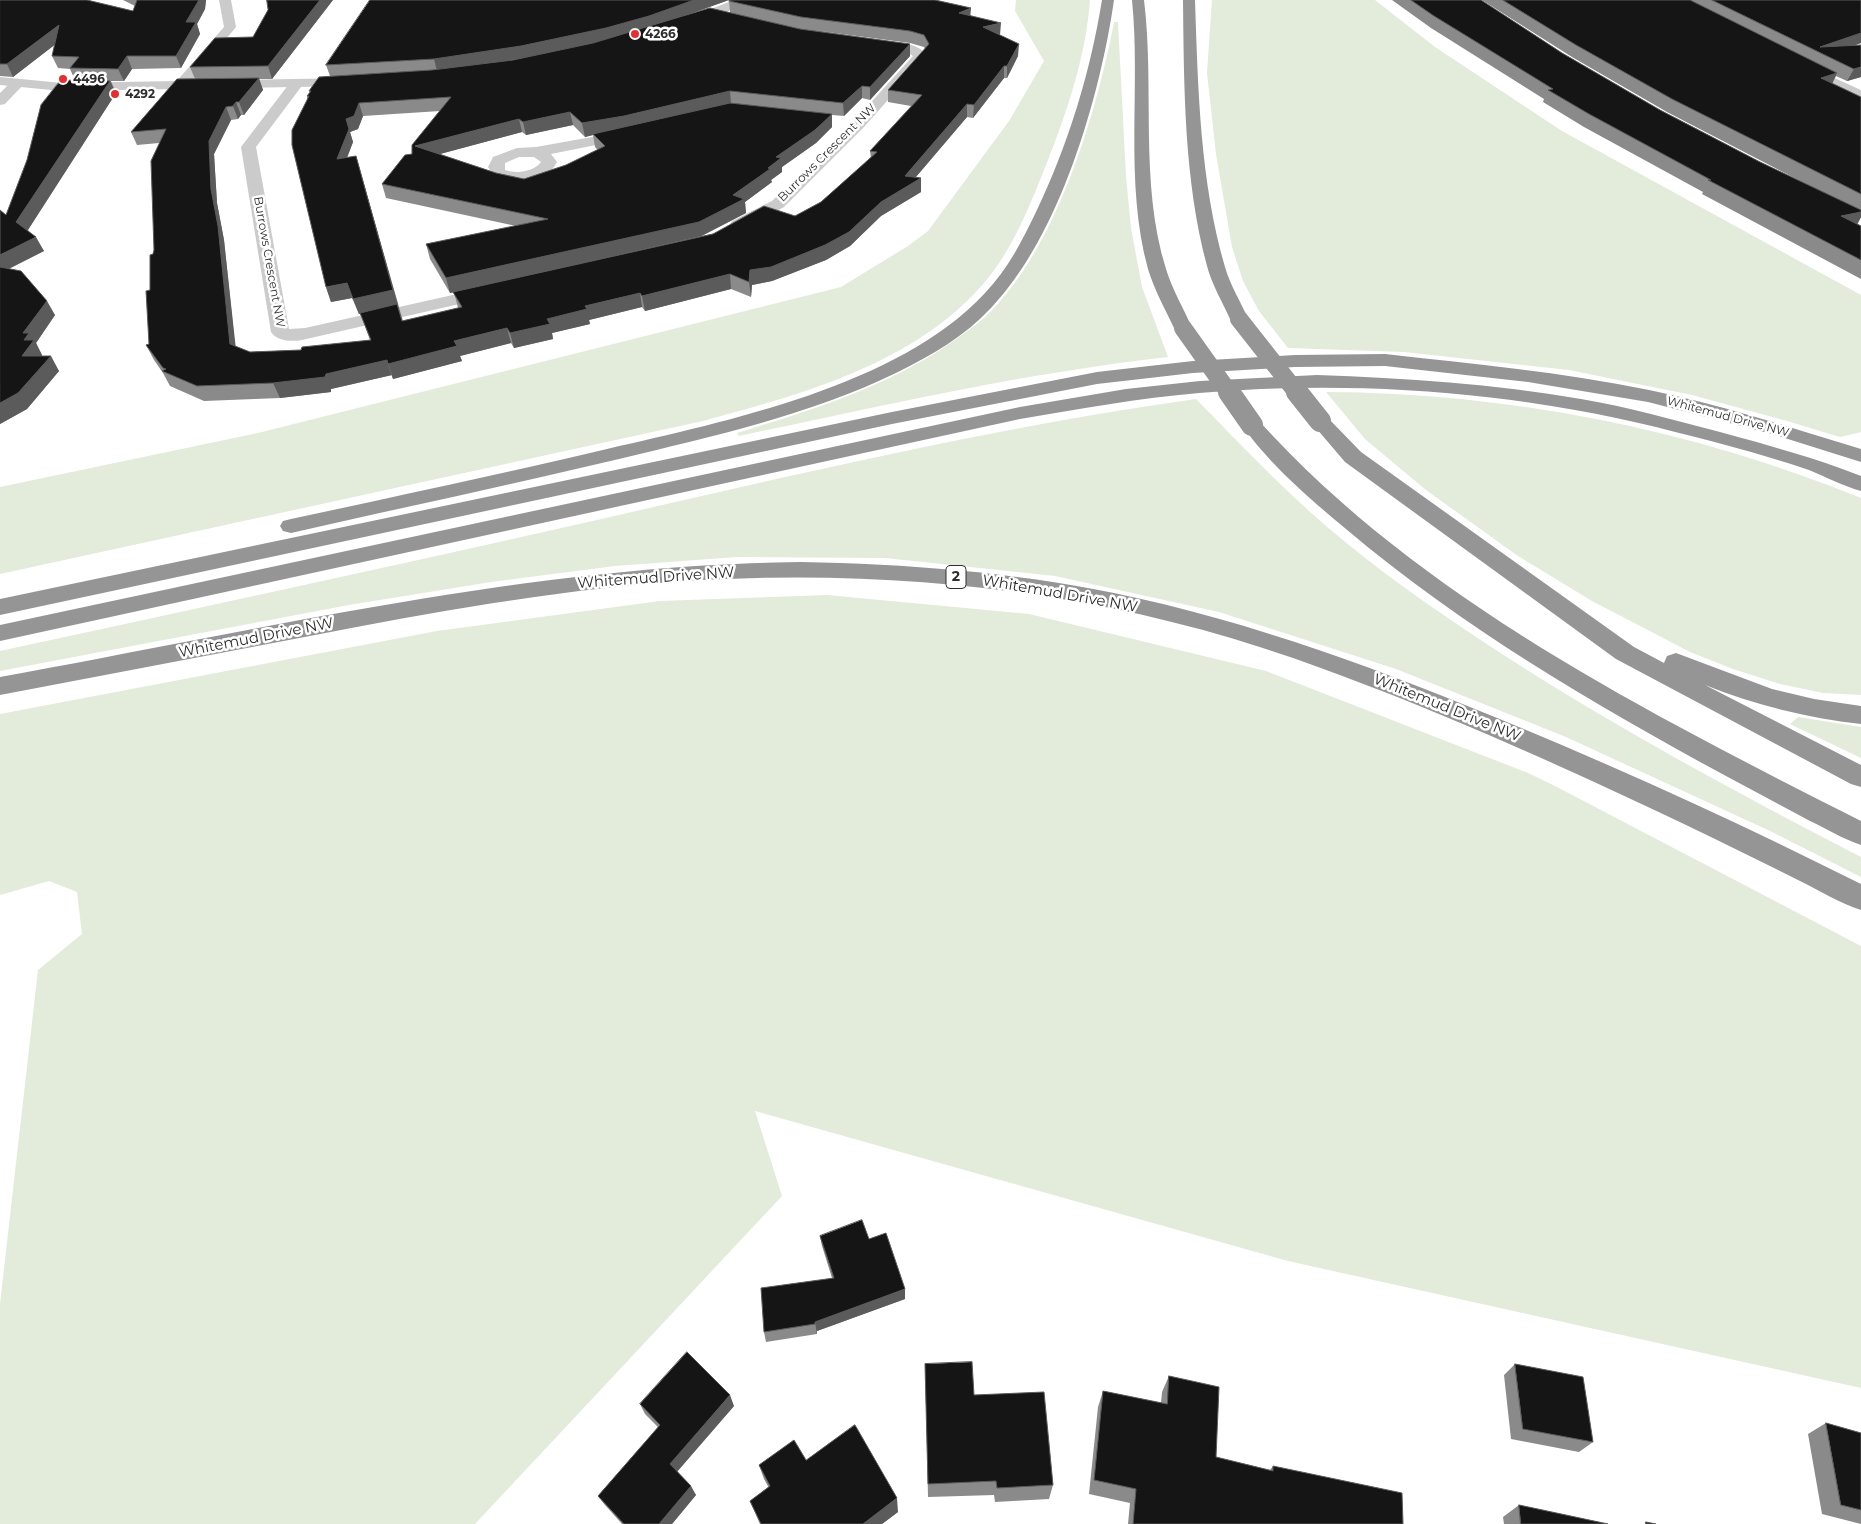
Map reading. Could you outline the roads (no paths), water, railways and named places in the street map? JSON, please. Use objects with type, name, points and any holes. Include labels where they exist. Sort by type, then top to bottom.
[{"type":"highway","points":[[0,590],[577,463],[742,423],[825,398],[889,369],[933,346],[972,317],[999,289],[1020,259],[1052,192],[1075,134],[1096,64],[1106,23],[1108,0]]},
{"type":"highway","points":[[1138,0],[1142,38],[1142,173],[1146,218],[1157,270],[1183,328],[1252,424],[1283,461],[1335,509],[1400,562],[1482,620],[1636,714],[1861,834]]},
{"type":"highway","points":[[1189,0],[1191,102],[1202,200],[1217,268],[1239,319],[1320,421],[1353,457],[1625,653],[1861,777]]},
{"type":"highway","name":"Whitemud Drive NW","points":[[0,607],[901,416],[1097,378],[1194,367],[1296,361],[1385,360],[1536,377],[1649,396],[1779,430],[1861,456]]},
{"type":"highway","points":[[0,634],[1002,417],[1093,400],[1200,387],[1317,380],[1412,384],[1516,395],[1581,405],[1721,438],[1817,466],[1861,484]]},
{"type":"highway","name":"Whitemud Drive NW","points":[[0,686],[407,610],[584,583],[739,572],[822,571],[931,575],[1003,582],[1158,610],[1220,626],[1314,656],[1386,682],[1551,751],[1688,813],[1861,898]]},
{"type":"highway","points":[[1561,606],[1639,646],[1696,671],[1782,701],[1835,713],[1861,715]]},
{"type":"street","points":[[180,86],[230,27],[226,0]]},
{"type":"street","points":[[673,28],[746,0]]},
{"type":"street","points":[[713,14],[737,20]]},
{"type":"street","name":"Burrows Crescent NW","points":[[723,234],[778,204],[859,124],[920,54],[910,49],[861,43]]},
{"type":"street","points":[[1791,61],[1861,95]]},
{"type":"street","points":[[0,81],[62,87],[362,82]]},
{"type":"street","name":"Burrows Crescent NW","points":[[297,83],[248,147],[280,332],[294,336],[305,334],[506,288]]},
{"type":"street","points":[[0,101],[17,84]]},
{"type":"street","points":[[839,122],[859,124]]},
{"type":"street","points":[[536,152],[646,131]]},
{"type":"place","name":"4266","points":[[635,34]]},
{"type":"place","name":"4496","points":[[63,79]]},
{"type":"place","name":"4292","points":[[115,94]]}]
